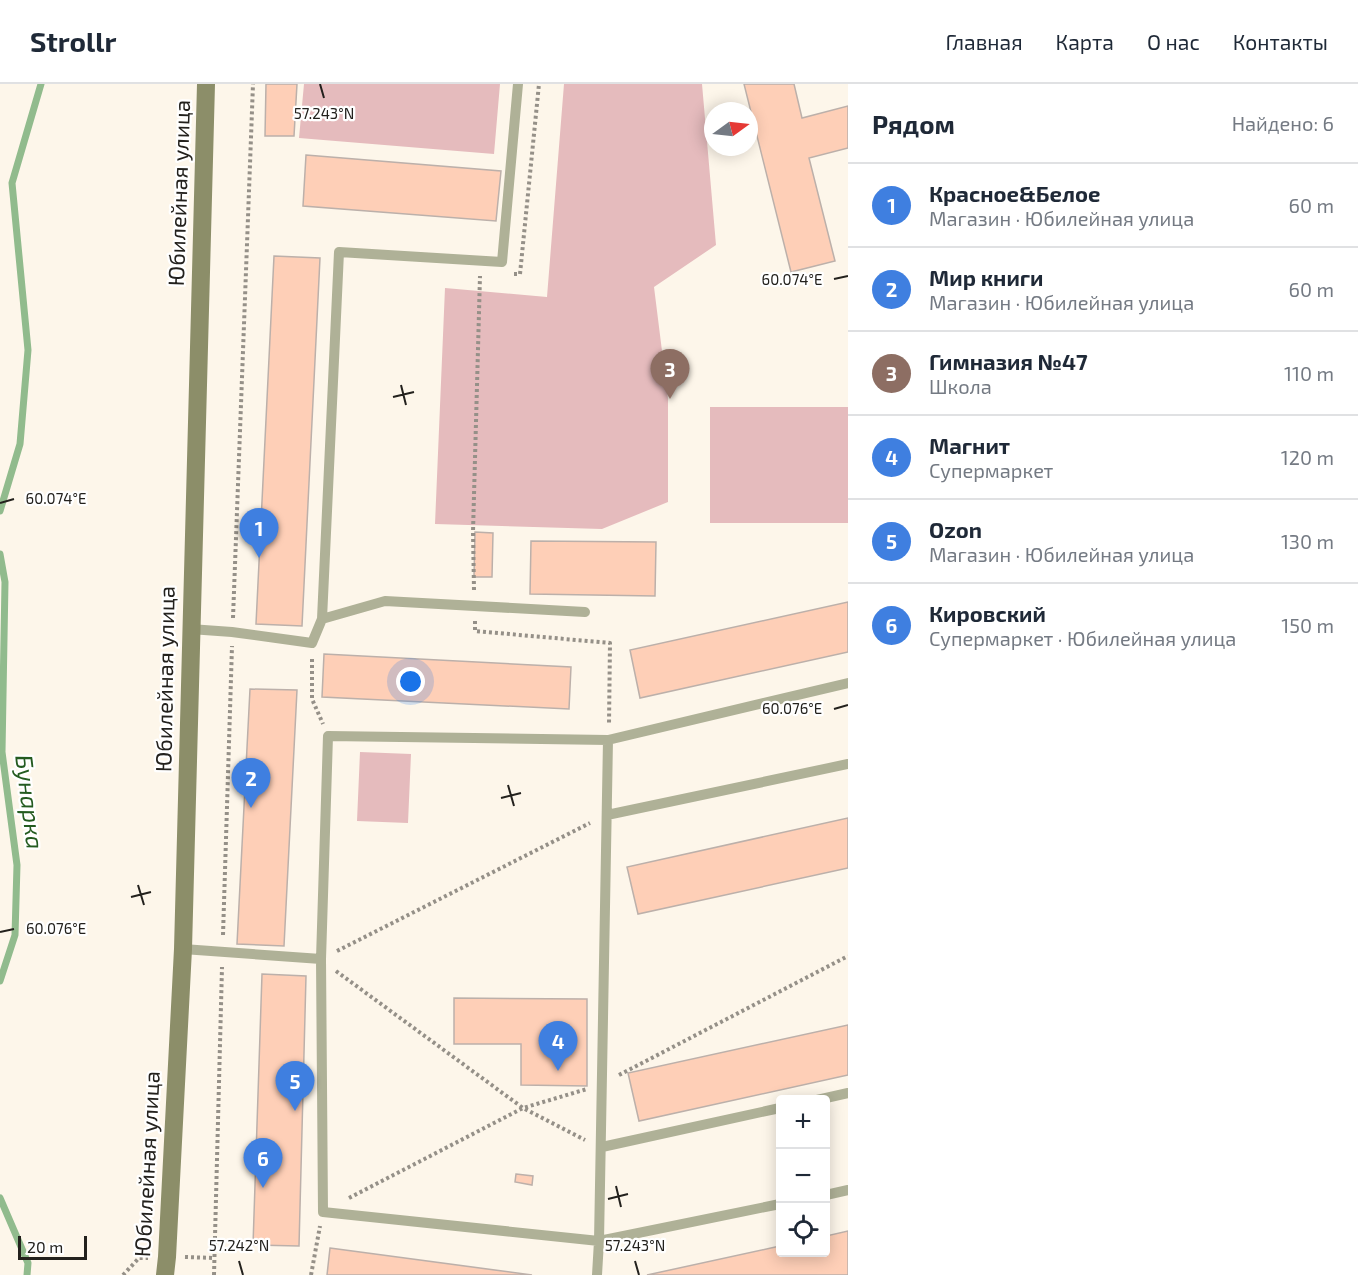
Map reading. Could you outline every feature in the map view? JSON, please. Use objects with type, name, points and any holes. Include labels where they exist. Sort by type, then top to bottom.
[{"type":"street","name":"Юбилейная улица","points":[[165,1275],[168,1257],[183,949],[206,84]]},
{"type":"lane","points":[[190,629],[232,632],[312,643],[322,619],[339,252],[502,262],[518,84]]},
{"type":"lane","points":[[322,619],[385,601],[585,612]]},
{"type":"lane","points":[[776,1205],[599,1241],[323,1212],[321,959],[328,736],[608,740],[848,684]]},
{"type":"lane","points":[[597,1275],[602,1148],[601,1084],[608,740]]},
{"type":"lane","points":[[607,815],[848,764]]},
{"type":"lane","points":[[183,949],[321,959]]},
{"type":"lane","points":[[830,1097],[848,1093]]},
{"type":"lane","points":[[602,1148],[776,1109]]},
{"type":"lane","points":[[830,1194],[848,1190]]},
{"type":"path","points":[[214,1275],[232,632],[253,84]]},
{"type":"path","points":[[510,274],[520,274],[539,84]]},
{"type":"path","points":[[480,272],[473,532],[475,631],[610,643],[608,740]]},
{"type":"path","points":[[312,643],[312,699],[328,736]]},
{"type":"path","points":[[602,1148],[523,1108],[321,959],[607,815]]},
{"type":"path","points":[[311,1275],[323,1212]]},
{"type":"shaded area","points":[[304,84],[500,84],[494,154],[299,138]]},
{"type":"shaded area","points":[[564,84],[702,84],[704,156],[708,156],[716,245],[654,287],[668,399],[668,502],[602,529],[435,524],[445,288],[547,297]]},
{"type":"shaded area","points":[[710,407],[848,407],[848,523],[710,523]]},
{"type":"shaded area","points":[[360,752],[411,754],[408,823],[357,821]]},
{"type":"building","points":[[266,84],[297,84],[294,136],[265,136]]},
{"type":"building","points":[[744,84],[794,84],[802,118],[848,106],[848,148],[809,158],[835,261],[791,272],[758,140],[758,102],[748,102]]},
{"type":"building","points":[[306,155],[501,171],[496,221],[303,206]]},
{"type":"building","points":[[274,256],[320,258],[302,626],[256,624]]},
{"type":"building","points":[[475,532],[493,533],[492,577],[474,577]]},
{"type":"building","points":[[531,541],[656,542],[655,596],[530,594]]},
{"type":"building","points":[[848,602],[848,652],[640,698],[630,650]]},
{"type":"building","points":[[324,654],[571,667],[569,709],[322,697]]},
{"type":"building","points":[[250,689],[297,690],[284,946],[237,944]]},
{"type":"building","points":[[848,818],[848,868],[638,914],[627,867]]},
{"type":"building","points":[[262,974],[306,976],[299,1246],[253,1245]]},
{"type":"building","points":[[454,998],[587,999],[587,1086],[521,1085],[521,1044],[454,1044]]},
{"type":"building","points":[[848,1025],[848,1075],[639,1121],[628,1073]]},
{"type":"building","points":[[516,1174],[533,1176],[532,1185],[515,1182]]},
{"type":"building","points":[[848,1231],[848,1275],[647,1275],[776,1247],[776,1257],[830,1257],[830,1235]]},
{"type":"building","points":[[330,1248],[532,1275],[327,1275]]},
{"type":"waterway","name":"Бунарка","points":[[0,511],[20,444],[28,350],[12,183],[41,84]]},
{"type":"waterway","name":"Бунарка","points":[[0,554],[5,582],[2,752],[17,865],[15,935],[0,981]]},
{"type":"waterway","name":"Бунарка","points":[[0,1198],[28,1263],[27,1275]]},
{"type":"place","name":"Гимназия №47","points":[[670,399]]},
{"type":"place","name":"Красное&Белое","points":[[259,558]]},
{"type":"place","name":"Мир книги","points":[[251,808]]},
{"type":"place","name":"Магнит","points":[[558,1071]]},
{"type":"place","name":"Ozon","points":[[295,1111]]},
{"type":"place","name":"Кировский","points":[[263,1188]]}]
